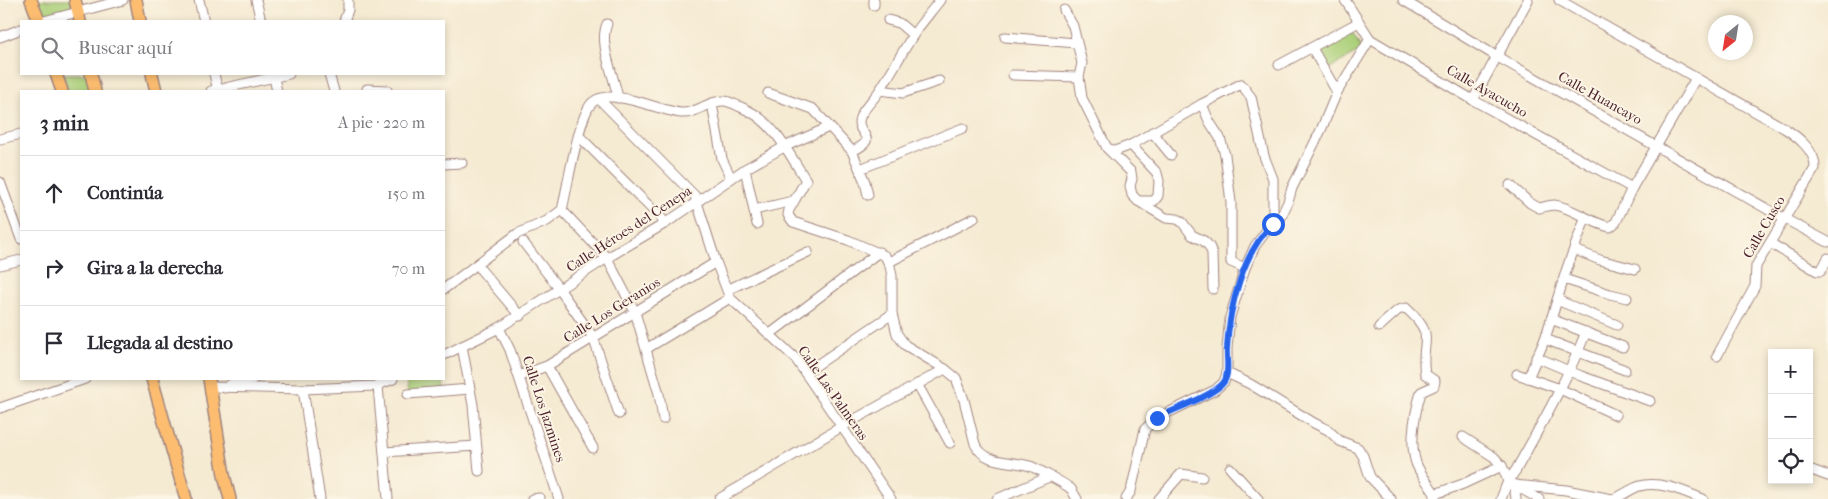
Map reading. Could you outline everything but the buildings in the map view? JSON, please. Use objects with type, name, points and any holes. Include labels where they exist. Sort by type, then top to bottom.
[{"type":"main road","points":[[31,0],[39,20]]},
{"type":"main road","points":[[75,0],[79,17]]},
{"type":"main road","points":[[136,0],[140,20]]},
{"type":"main road","points":[[56,75],[62,90]]},
{"type":"main road","points":[[91,75],[95,90]]},
{"type":"main road","points":[[152,75],[156,90]]},
{"type":"main road","points":[[152,380],[186,499]]},
{"type":"main road","points":[[209,383],[224,475],[230,499]]},
{"type":"street","points":[[53,20],[79,17],[123,0]]},
{"type":"street","points":[[199,0],[204,20]]},
{"type":"street","points":[[256,0],[261,20]]},
{"type":"street","points":[[344,20],[348,10],[348,0]]},
{"type":"street","points":[[852,151],[866,143],[859,125],[860,119],[913,35],[940,0]]},
{"type":"street","name":"Calle Ayacucho","points":[[1345,0],[1370,39],[1473,100],[1632,188]]},
{"type":"street","name":"Calle Huancayo","points":[[1403,0],[1496,56],[1828,242]]},
{"type":"street","points":[[1473,100],[1528,0]]},
{"type":"street","points":[[1510,185],[1530,203],[1539,208],[1554,205],[1571,210],[1585,219],[1610,227],[1616,222],[1632,188],[1696,78],[1559,0]]},
{"type":"street","points":[[1064,10],[1073,26],[1082,63],[1079,77],[1082,98],[1107,148],[1131,172],[1130,186],[1132,195],[1138,201],[1166,218],[1177,219],[1182,222],[1192,235],[1204,240],[1210,246],[1212,253],[1212,289]]},
{"type":"street","points":[[888,20],[898,23],[913,35]]},
{"type":"street","points":[[1279,65],[1359,22]]},
{"type":"street","points":[[607,24],[605,28],[606,48],[618,98]]},
{"type":"street","points":[[0,37],[20,29]]},
{"type":"street","points":[[1005,38],[1076,43]]},
{"type":"street","points":[[1126,499],[1130,491],[1145,429],[1157,418],[1215,390],[1224,382],[1227,373],[1230,317],[1255,246],[1273,224],[1280,219],[1292,188],[1321,130],[1337,92],[1370,39]]},
{"type":"street","points":[[1312,48],[1337,92]]},
{"type":"street","points":[[214,75],[215,90]]},
{"type":"street","points":[[219,90],[274,75],[277,90]]},
{"type":"street","points":[[328,75],[334,90]]},
{"type":"street","points":[[1013,75],[1079,77]]},
{"type":"street","name":"Calle Cusco","points":[[1696,78],[1789,131],[1807,148],[1814,159],[1815,168],[1756,266],[1755,286],[1717,356]]},
{"type":"street","points":[[880,90],[903,92],[939,81]]},
{"type":"street","points":[[1107,148],[1116,151],[1131,145],[1241,84],[1251,97],[1264,156],[1273,179],[1273,224]]},
{"type":"street","points":[[368,90],[387,90]]},
{"type":"street","points":[[768,93],[810,107],[852,151],[865,182],[868,195]]},
{"type":"street","points":[[445,288],[517,234],[547,221],[562,210],[579,136],[586,111],[592,102],[609,97],[618,98],[680,113],[693,112],[724,101],[749,111],[768,123],[806,180],[788,215],[793,222],[879,252],[889,262],[892,276],[892,314],[898,334],[905,344],[956,378],[978,451],[986,457],[1030,466],[1070,488],[1077,499]]},
{"type":"street","name":"Calle Las Palmeras","points":[[599,99],[696,196],[728,294],[795,358],[892,499]]},
{"type":"street","points":[[712,104],[722,159],[732,178]]},
{"type":"street","points":[[1202,104],[1209,121],[1220,138],[1225,155],[1231,202],[1231,262],[1246,268]]},
{"type":"street","name":"Calle Héroes del Cenepa","points":[[445,354],[500,328],[520,316],[608,258],[666,223],[745,169],[784,147],[829,127]]},
{"type":"street","points":[[860,169],[963,128]]},
{"type":"street","points":[[1152,132],[1170,155]]},
{"type":"street","points":[[0,139],[20,134]]},
{"type":"street","points":[[579,136],[666,223]]},
{"type":"street","points":[[1131,145],[1157,173],[1159,181],[1158,196],[1154,201],[1138,201]]},
{"type":"street","points":[[445,164],[462,163]]},
{"type":"street","points":[[745,169],[757,224]]},
{"type":"street","points":[[0,182],[20,236]]},
{"type":"street","points":[[754,210],[794,201]]},
{"type":"street","points":[[562,210],[608,258],[635,312],[659,394],[663,419]]},
{"type":"street","points":[[889,262],[974,218]]},
{"type":"street","points":[[1528,378],[1545,339],[1585,219]]},
{"type":"street","points":[[523,242],[593,337],[619,414]]},
{"type":"street","points":[[1770,243],[1818,271],[1820,271],[1828,258]]},
{"type":"street","points":[[1575,250],[1600,260],[1635,269]]},
{"type":"street","points":[[646,349],[728,294],[808,252]]},
{"type":"street","points":[[770,334],[879,252]]},
{"type":"street","points":[[0,265],[20,260]]},
{"type":"street","name":"Calle Los Geranios","points":[[519,376],[547,366],[716,262]]},
{"type":"street","points":[[481,270],[520,316]]},
{"type":"street","points":[[1564,279],[1627,298]]},
{"type":"street","points":[[1557,300],[1617,325]]},
{"type":"street","points":[[1379,327],[1398,310],[1406,308],[1417,318],[1424,329],[1427,340],[1422,360],[1425,374],[1435,381],[1434,386],[1421,392],[1413,447],[1417,465],[1435,496],[1502,466]]},
{"type":"street","points":[[805,373],[892,314]]},
{"type":"street","points":[[1551,319],[1623,347]]},
{"type":"street","name":"Calle Los Jazmines","points":[[500,328],[519,376],[559,499]]},
{"type":"street","points":[[1501,499],[1560,389],[1586,332]]},
{"type":"street","points":[[1545,339],[1625,370]]},
{"type":"street","points":[[462,346],[470,389],[479,471]]},
{"type":"street","points":[[1536,358],[1650,401]]},
{"type":"street","points":[[547,366],[593,448]]},
{"type":"street","points":[[718,499],[945,369]]},
{"type":"street","points":[[1227,373],[1250,384],[1328,430],[1340,441],[1358,448],[1363,456],[1370,477],[1391,499]]},
{"type":"street","points":[[1517,374],[1560,389],[1616,415]]},
{"type":"street","points":[[0,408],[82,380]]},
{"type":"street","points":[[225,388],[237,380]]},
{"type":"street","points":[[209,383],[225,388],[302,389],[378,386],[391,380]]},
{"type":"street","points":[[917,384],[950,443]]},
{"type":"street","points":[[378,386],[388,499]]},
{"type":"street","points":[[302,389],[320,499]]},
{"type":"street","points":[[408,394],[470,389]]},
{"type":"street","points":[[1463,437],[1494,457],[1502,466],[1511,483],[1516,499]]},
{"type":"street","points":[[384,452],[476,446]]},
{"type":"street","points":[[1230,468],[1258,499]]},
{"type":"street","points":[[1813,470],[1828,476]]},
{"type":"street","points":[[1159,499],[1181,474],[1202,477]]},
{"type":"street","points":[[997,499],[1049,477]]},
{"type":"street","points":[[1511,483],[1539,499]]},
{"type":"street","points":[[1511,483],[1566,490],[1612,499],[1637,486],[1650,484],[1665,486],[1704,499]]},
{"type":"green space","points":[[37,0],[70,0],[73,10],[44,16]]},
{"type":"green space","points":[[1352,32],[1362,50],[1328,69],[1318,51]]},
{"type":"green space","points":[[63,75],[89,75],[94,90],[68,90]]},
{"type":"green space","points":[[406,380],[442,380],[445,391],[408,394]]},
{"type":"route","points":[[1157,418],[1215,390],[1224,382],[1227,373],[1230,317],[1237,290],[1255,246],[1273,224]]}]
